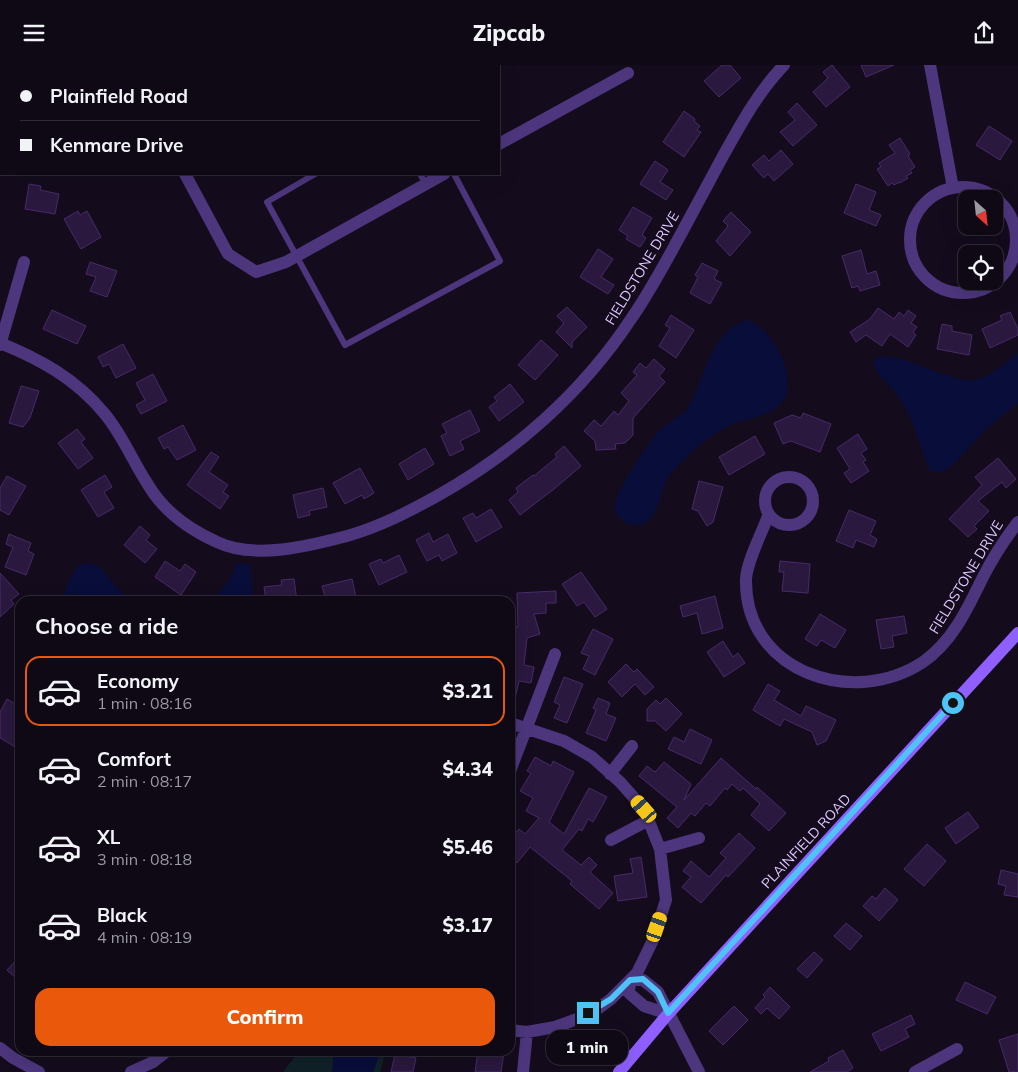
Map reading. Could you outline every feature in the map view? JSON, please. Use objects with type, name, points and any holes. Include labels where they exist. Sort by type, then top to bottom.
[{"type":"main road","name":"PLAINFIELD ROAD","points":[[619,1072],[668,1013],[1018,633]]},
{"type":"street","name":"FIELDSTONE DRIVE","points":[[24,262],[0,344],[30,355],[78,386],[115,427],[158,500],[182,523],[221,544],[258,550],[286,549],[338,538],[372,528],[404,514],[448,490],[494,461],[557,408],[617,340],[645,297],[755,100],[784,65]]},
{"type":"street","points":[[930,65],[953,188]]},
{"type":"street","points":[[500,143],[628,68]]},
{"type":"street","points":[[186,175],[228,254],[256,272],[286,262],[423,179],[440,175]]},
{"type":"street","points":[[970,187],[986,192],[1000,201],[1010,215],[1016,230],[1016,247],[1012,263],[1002,277],[989,288],[973,293],[954,293],[936,287],[922,275],[913,259],[909,241],[912,223],[921,207],[935,195],[953,188],[970,187]]},
{"type":"street","name":"FIELDSTONE DRIVE","points":[[768,516],[747,572],[747,599],[757,629],[777,654],[794,666],[815,677],[855,683],[885,679],[900,674],[924,661],[939,649],[957,627],[974,598],[997,551],[1018,521]]},
{"type":"street","points":[[515,759],[555,654]]},
{"type":"street","points":[[515,725],[564,741],[592,757],[620,782],[644,809],[647,821],[660,849],[666,900],[653,940],[637,973],[611,999],[578,1019],[555,1027],[527,1031],[515,1030]]},
{"type":"street","points":[[610,774],[632,746]]},
{"type":"street","points":[[611,840],[647,821]]},
{"type":"street","points":[[660,849],[699,838]]},
{"type":"street","points":[[630,980],[643,979],[658,992],[699,1072]]},
{"type":"street","points":[[630,980],[628,993],[644,1006],[668,1013]]},
{"type":"street","points":[[523,1072],[527,1031]]},
{"type":"street","points":[[0,1048],[25,1069],[39,1072]]},
{"type":"street","points":[[915,1072],[957,1049]]},
{"type":"street","points":[[131,1072],[160,1056]]},
{"type":"lane","points":[[313,175],[267,202],[345,345],[500,261],[455,175]]},
{"type":"shaded area","points":[[748,320],[768,336],[782,358],[788,383],[784,400],[771,411],[728,426],[708,439],[668,477],[650,519],[637,525],[625,522],[619,517],[615,505],[621,489],[633,468],[657,433],[688,407],[706,366],[722,337],[729,329]]},
{"type":"shaded area","points":[[1018,353],[1018,403],[985,430],[956,462],[944,472],[933,472],[928,467],[915,428],[906,409],[895,392],[878,373],[874,360],[882,357],[894,357],[951,377],[975,380],[993,372]]},
{"type":"shaded area","points":[[89,563],[100,567],[124,596],[64,596],[77,566]]},
{"type":"shaded area","points":[[237,563],[251,565],[253,596],[217,596],[230,579]]},
{"type":"shaded area","points":[[295,1056],[385,1056],[380,1072],[283,1072]]},
{"type":"shaded area","points":[[334,1056],[379,1056],[373,1072],[332,1072]]},
{"type":"building","points":[[722,65],[730,65],[741,78],[719,97],[704,81]]},
{"type":"building","points":[[832,65],[850,87],[826,107],[813,92],[828,78],[823,72]]},
{"type":"building","points":[[861,65],[894,65],[866,77]]},
{"type":"building","points":[[797,103],[817,125],[793,146],[780,132],[795,120],[788,112]]},
{"type":"building","points":[[684,111],[695,119],[694,121],[700,126],[697,130],[701,132],[684,157],[663,142]]},
{"type":"building","points":[[989,126],[1012,141],[1000,160],[976,145]]},
{"type":"building","points":[[900,138],[910,154],[908,156],[915,167],[910,170],[912,173],[906,176],[908,178],[900,183],[894,185],[892,183],[888,186],[877,169],[881,167],[879,163],[895,153],[889,145]]},
{"type":"building","points":[[781,150],[793,164],[774,181],[768,174],[764,178],[752,165],[764,155],[769,161]]},
{"type":"building","points":[[655,161],[668,170],[660,182],[673,190],[666,200],[640,184]]},
{"type":"building","points":[[29,184],[41,186],[40,190],[59,194],[55,214],[25,209]]},
{"type":"building","points":[[856,184],[876,192],[869,210],[881,215],[876,226],[844,213]]},
{"type":"building","points":[[633,207],[652,218],[642,235],[646,238],[640,247],[626,239],[628,236],[619,230]]},
{"type":"building","points":[[78,211],[80,215],[87,211],[101,237],[81,249],[64,219]]},
{"type":"building","points":[[731,212],[751,232],[730,256],[716,241],[728,226],[723,221]]},
{"type":"building","points":[[598,249],[613,259],[601,277],[614,285],[608,294],[580,277]]},
{"type":"building","points":[[861,250],[867,274],[876,271],[880,285],[860,291],[858,286],[852,288],[842,256]]},
{"type":"building","points":[[90,262],[117,271],[107,297],[90,291],[96,277],[86,274]]},
{"type":"building","points":[[702,263],[718,271],[714,279],[722,283],[710,304],[690,293],[698,277],[695,275]]},
{"type":"building","points":[[567,307],[587,327],[572,342],[572,348],[556,332],[564,323],[557,316]]},
{"type":"building","points":[[878,308],[894,319],[899,312],[904,316],[908,310],[916,316],[911,323],[917,327],[913,332],[916,335],[908,347],[890,334],[882,346],[866,335],[856,342],[850,332],[870,319]]},
{"type":"building","points":[[52,310],[86,326],[77,344],[43,329]]},
{"type":"building","points":[[1010,312],[1018,329],[1018,335],[990,348],[982,329],[1002,320],[1000,316]]},
{"type":"building","points":[[671,315],[694,330],[676,358],[659,346],[670,328],[665,325]]},
{"type":"building","points":[[942,324],[952,326],[952,331],[972,335],[969,355],[937,349]]},
{"type":"building","points":[[541,340],[558,355],[535,380],[518,365]]},
{"type":"building","points":[[123,344],[136,368],[116,378],[109,364],[103,367],[98,357]]},
{"type":"building","points":[[654,359],[665,369],[659,376],[665,382],[633,418],[633,435],[625,443],[615,444],[616,449],[596,450],[595,441],[584,431],[594,420],[601,426],[614,411],[618,415],[629,401],[621,393],[637,375],[633,372],[640,363],[646,368]]},
{"type":"building","points":[[153,374],[167,401],[141,414],[136,405],[145,400],[136,383]]},
{"type":"building","points":[[510,384],[524,402],[499,421],[489,407],[497,401],[494,397]]},
{"type":"building","points":[[21,386],[39,391],[30,418],[23,427],[9,423]]},
{"type":"building","points":[[470,410],[480,431],[460,441],[464,449],[450,456],[441,436],[447,433],[442,424]]},
{"type":"building","points":[[803,413],[831,424],[820,452],[791,441],[783,444],[774,423],[792,415],[801,418]]},
{"type":"building","points":[[183,425],[196,450],[177,460],[168,447],[164,449],[158,438]]},
{"type":"building","points":[[77,429],[85,439],[81,442],[93,458],[78,469],[58,443]]},
{"type":"building","points":[[858,434],[867,449],[861,453],[866,460],[863,462],[869,471],[851,483],[844,473],[850,469],[837,448]]},
{"type":"building","points":[[755,436],[765,454],[729,475],[719,457]]},
{"type":"building","points":[[564,446],[581,466],[520,515],[509,500],[518,492],[516,488],[557,457],[555,454]]},
{"type":"building","points":[[425,448],[434,464],[408,480],[399,464]]},
{"type":"building","points":[[211,452],[219,457],[209,472],[228,485],[223,492],[229,496],[220,509],[187,485]]},
{"type":"building","points":[[998,458],[1016,479],[1006,488],[1002,482],[978,501],[989,511],[974,526],[977,529],[968,537],[949,519],[982,485],[975,477]]},
{"type":"building","points":[[360,468],[374,493],[364,499],[362,495],[345,504],[333,483]]},
{"type":"building","points":[[105,475],[112,487],[104,492],[114,508],[98,517],[81,490]]},
{"type":"building","points":[[7,476],[26,486],[9,515],[0,510],[0,488]]},
{"type":"building","points":[[699,481],[723,487],[713,522],[707,526],[698,511],[692,509]]},
{"type":"building","points":[[323,488],[327,507],[309,511],[310,515],[298,518],[293,495]]},
{"type":"building","points":[[491,509],[502,527],[476,542],[463,518],[473,513],[476,518]]},
{"type":"building","points":[[849,510],[876,521],[870,535],[877,539],[874,547],[856,540],[853,548],[836,541]]},
{"type":"building","points":[[140,526],[150,535],[146,540],[157,549],[145,563],[124,545]]},
{"type":"building","points":[[429,533],[433,542],[448,534],[457,553],[442,561],[439,555],[427,561],[416,540]]},
{"type":"building","points":[[9,534],[31,543],[28,551],[34,554],[26,575],[5,567],[13,547],[6,544]]},
{"type":"building","points":[[399,555],[407,572],[379,585],[369,564],[381,559],[383,563]]},
{"type":"building","points":[[165,561],[180,571],[185,564],[196,572],[181,595],[155,577]]},
{"type":"building","points":[[780,561],[810,564],[808,593],[782,591],[784,572],[779,572]]},
{"type":"building","points":[[581,572],[607,609],[595,617],[584,602],[577,606],[562,584]]},
{"type":"building","points":[[0,573],[19,594],[11,600],[14,604],[0,617]]},
{"type":"building","points":[[294,579],[296,596],[265,596],[264,587],[282,585],[281,580]]},
{"type":"building","points":[[352,579],[356,596],[325,596],[322,586]]},
{"type":"building","points":[[556,591],[556,603],[546,603],[546,613],[534,614],[540,634],[527,638],[524,665],[534,667],[531,683],[519,681],[515,699],[515,627],[518,627],[517,593]]},
{"type":"building","points":[[715,596],[723,628],[702,634],[697,613],[683,617],[680,606]]},
{"type":"building","points":[[820,614],[846,630],[835,648],[821,640],[817,646],[805,639]]},
{"type":"building","points":[[904,616],[907,633],[892,636],[894,647],[881,649],[876,620]]},
{"type":"building","points":[[593,629],[613,639],[595,675],[583,669],[589,656],[581,653]]},
{"type":"building","points":[[723,641],[733,657],[738,653],[745,663],[724,677],[707,652]]},
{"type":"building","points":[[626,664],[634,672],[637,669],[654,687],[645,695],[635,684],[622,697],[608,682]]},
{"type":"building","points":[[564,677],[583,684],[567,723],[554,718],[560,705],[554,702]]},
{"type":"building","points":[[768,684],[780,691],[774,700],[801,716],[806,706],[836,720],[826,741],[817,745],[812,732],[784,719],[780,726],[753,710]]},
{"type":"building","points":[[598,698],[610,703],[606,714],[616,718],[606,741],[586,733],[596,710],[593,708]]},
{"type":"building","points":[[666,698],[682,714],[666,731],[655,721],[647,721],[647,709],[656,700],[660,704]]},
{"type":"building","points":[[7,699],[15,704],[15,747],[0,738],[0,712]]},
{"type":"building","points":[[690,729],[712,740],[701,764],[668,749],[674,737],[684,742]]},
{"type":"building","points":[[535,757],[551,766],[553,761],[574,772],[549,822],[564,834],[589,788],[607,797],[593,822],[588,819],[582,831],[579,829],[562,850],[581,865],[589,857],[597,865],[590,872],[613,893],[599,909],[570,884],[572,881],[530,847],[517,863],[515,861],[515,833],[519,829],[525,834],[539,818],[526,811],[533,798],[520,791],[531,773],[527,771]]},
{"type":"building","points":[[721,758],[786,813],[769,831],[751,815],[760,804],[743,788],[740,791],[732,784],[727,790],[725,788],[710,806],[706,803],[695,816],[691,813],[678,828],[667,818],[677,807],[639,776],[647,766],[655,772],[664,762],[691,784],[684,800]]},
{"type":"building","points":[[968,812],[979,827],[956,844],[945,828]]},
{"type":"building","points":[[739,833],[755,848],[728,877],[726,875],[701,903],[682,887],[691,877],[683,871],[691,861],[709,877],[726,858],[720,853]]},
{"type":"building","points":[[927,844],[946,861],[924,886],[904,869]]},
{"type":"building","points":[[641,857],[647,897],[618,901],[614,876],[633,873],[630,859]]},
{"type":"building","points":[[1001,870],[1018,874],[1018,897],[1004,895],[1006,886],[998,884]]},
{"type":"building","points":[[885,888],[898,900],[879,921],[863,906],[872,896],[876,899]]},
{"type":"building","points":[[846,923],[862,936],[850,950],[834,936]]},
{"type":"building","points":[[814,952],[823,960],[807,978],[797,969]]},
{"type":"building","points":[[15,961],[15,977],[7,970]]},
{"type":"building","points":[[965,982],[996,997],[987,1014],[956,1000]]},
{"type":"building","points":[[770,987],[790,1007],[779,1019],[767,1008],[761,1014],[755,1008],[765,997],[763,995]]},
{"type":"building","points":[[734,1006],[748,1020],[723,1045],[709,1031]]},
{"type":"building","points":[[911,1015],[915,1024],[905,1029],[909,1037],[881,1051],[872,1034]]},
{"type":"building","points":[[1018,1034],[1018,1072],[1009,1072],[999,1040]]},
{"type":"building","points":[[843,1050],[853,1068],[847,1072],[810,1072],[829,1061],[828,1058]]},
{"type":"building","points":[[395,1056],[416,1058],[413,1072],[391,1072]]},
{"type":"building","points":[[477,1056],[503,1056],[501,1072],[475,1072]]},
{"type":"route","points":[[588,1013],[611,999],[630,980],[643,979],[658,992],[668,1013],[953,703]]}]
